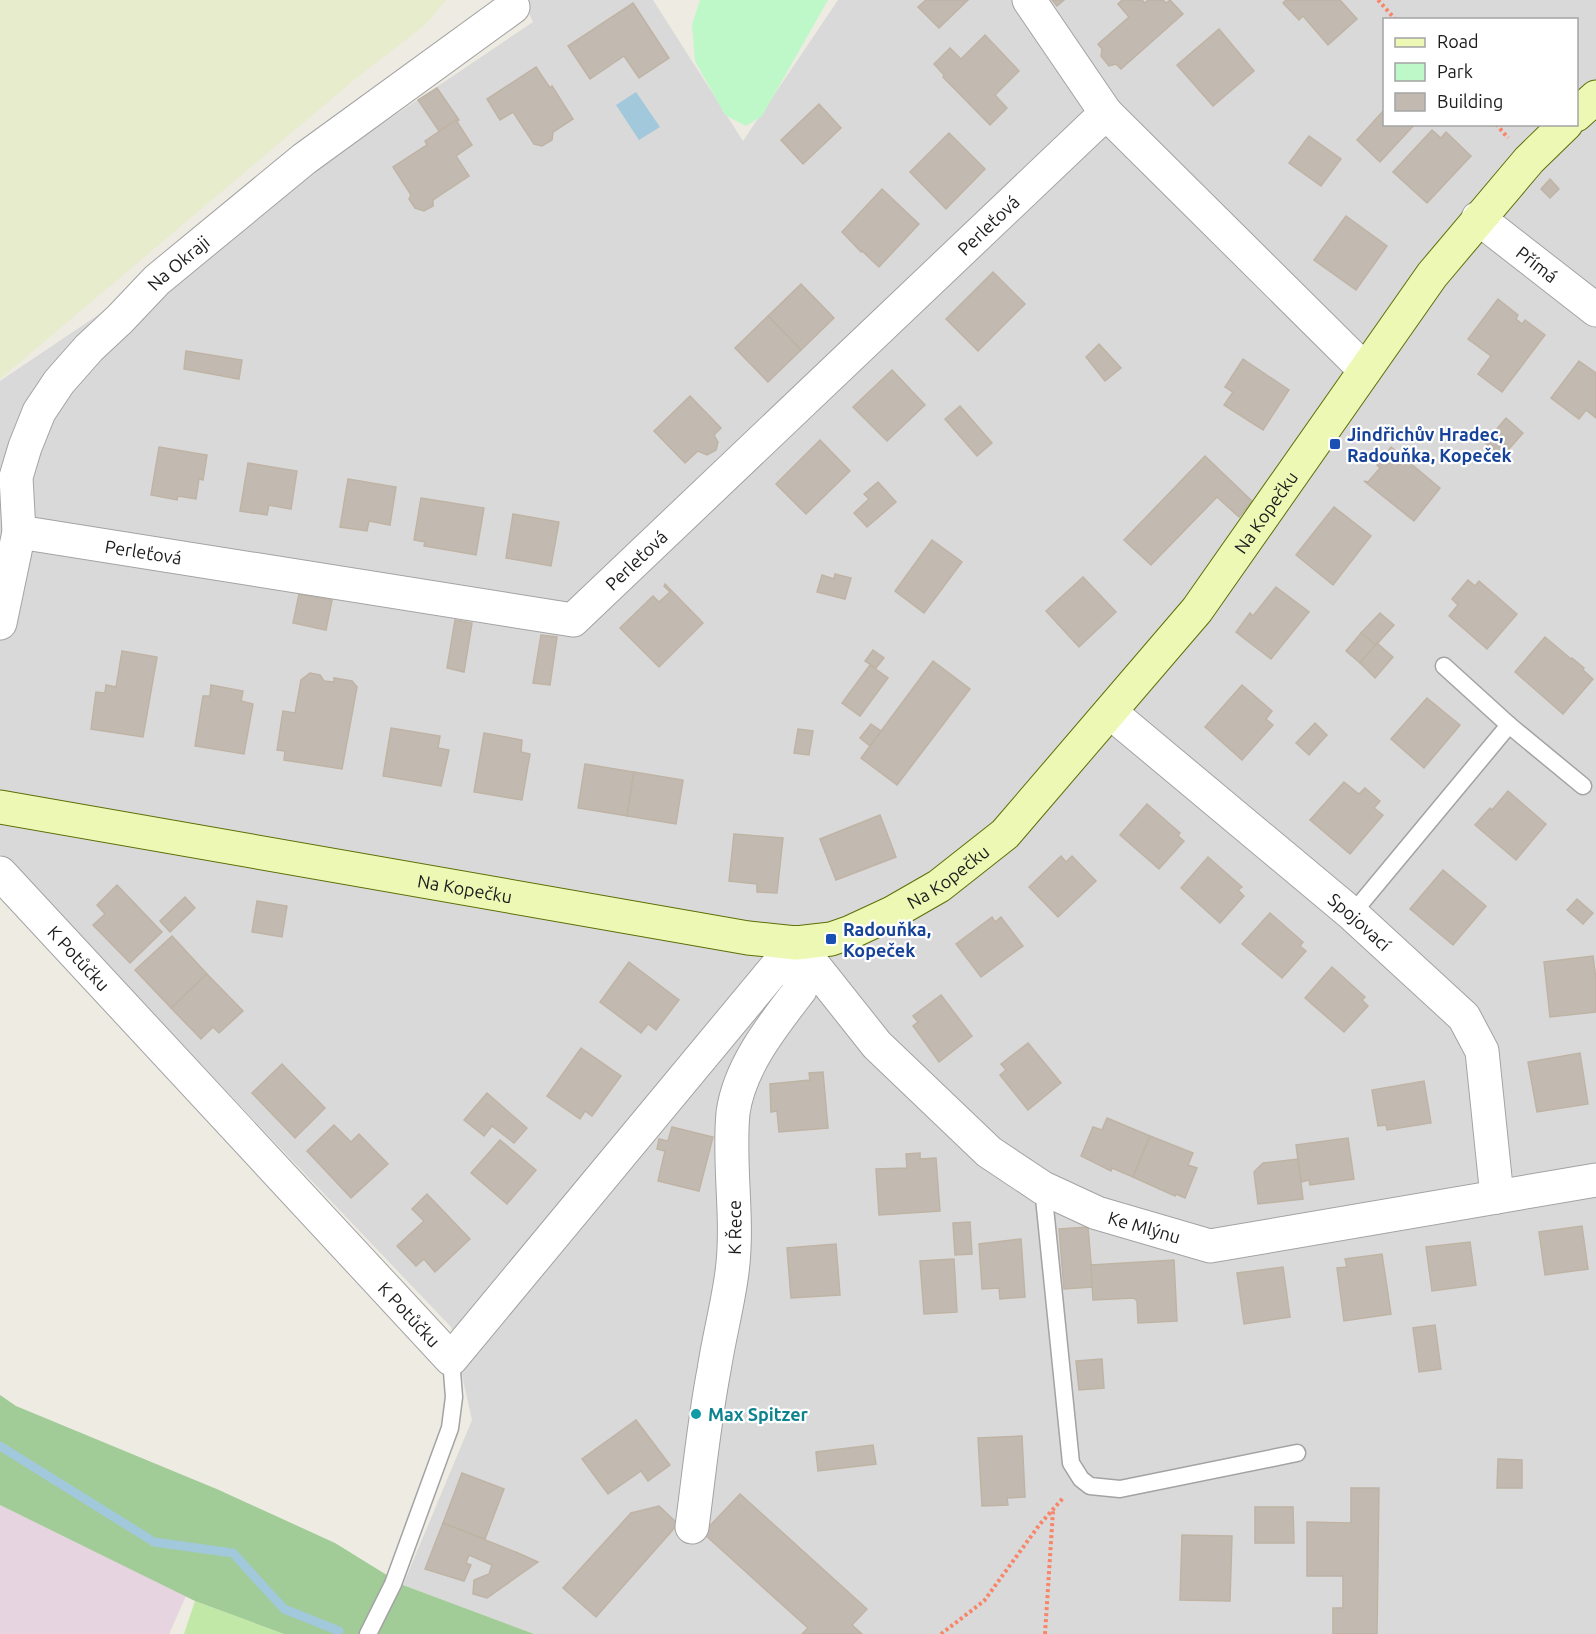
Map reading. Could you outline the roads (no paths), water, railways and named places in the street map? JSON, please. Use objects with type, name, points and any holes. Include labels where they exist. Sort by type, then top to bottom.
[{"type":"street","points":[[1029,0],[1106,113],[1365,370]]},
{"type":"street","name":"Na Okraji","points":[[0,623],[19,532],[16,477],[39,412],[59,382],[89,348],[157,280],[304,159],[513,7]]},
{"type":"street","points":[[1578,113],[1596,97]]},
{"type":"street","name":"Perleťová","points":[[19,532],[573,620],[1106,113]]},
{"type":"street","name":"Na Kopečku","points":[[0,807],[748,938],[796,943],[831,939],[851,932],[892,913],[939,886],[1005,834],[1197,610],[1432,275],[1538,150],[1564,126]]},
{"type":"street","name":"Přímá","points":[[1478,219],[1596,310]]},
{"type":"street","name":"Spojovací","points":[[1110,712],[1352,914],[1464,1017],[1482,1051],[1497,1197]]},
{"type":"street","name":"K Potůčku","points":[[0,873],[451,1359],[796,943]]},
{"type":"street","name":"Ke Mlýnu","points":[[796,943],[878,1046],[989,1152],[1043,1188],[1097,1213],[1210,1246],[1596,1180]]},
{"type":"street","name":"K Řece","points":[[692,1527],[713,1372],[732,1273],[735,1239],[734,1112],[739,1088],[750,1064],[776,1021],[800,990],[796,943]]},
{"type":"lane","points":[[1444,666],[1509,725],[1583,786]]},
{"type":"lane","points":[[1352,914],[1509,725]]},
{"type":"lane","points":[[1043,1188],[1071,1463],[1081,1479],[1090,1486],[1120,1489],[1297,1453]]},
{"type":"lane","points":[[368,1634],[393,1584],[450,1428],[454,1397],[451,1359]]},
{"type":"water","points":[[636,92],[660,127],[639,140],[616,105]]},
{"type":"waterway","points":[[0,1446],[154,1542],[233,1553],[284,1609],[339,1631]]},
{"type":"place","name":"Jindřichův Hradec, Radouňka, Kopeček","points":[[1335,444]]},
{"type":"place","name":"Radouňka, Kopeček","points":[[831,939]]},
{"type":"place","name":"Max Spitzer","points":[[696,1414]]}]
